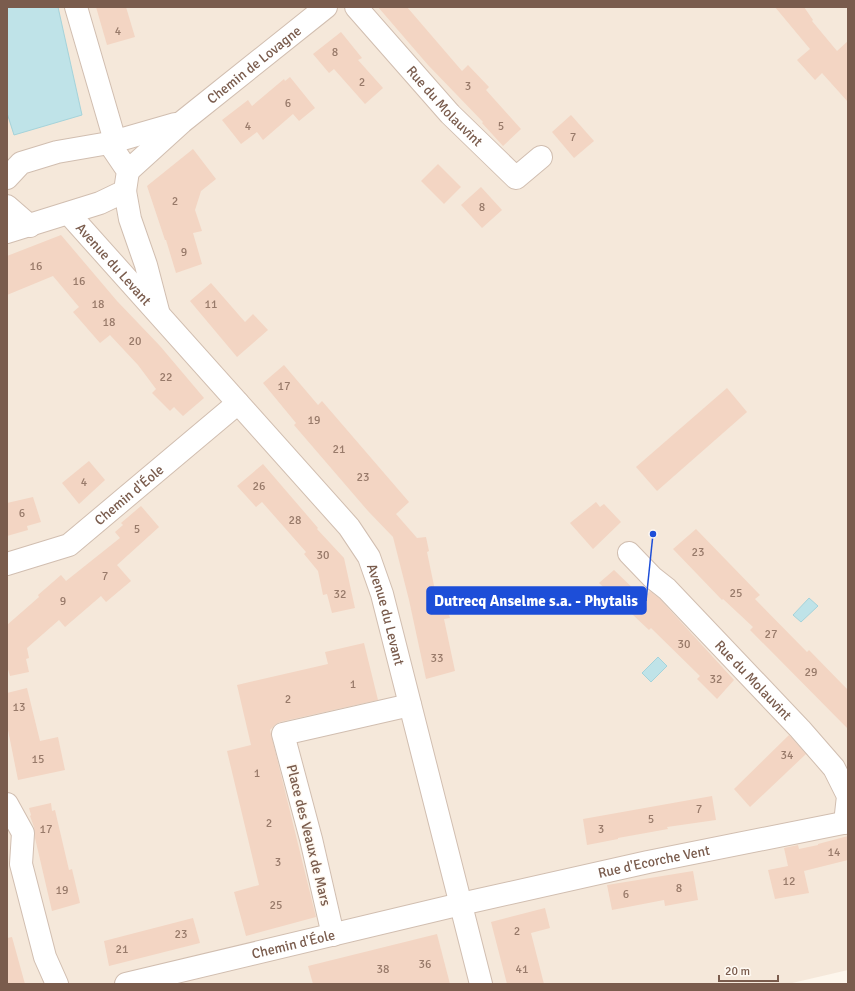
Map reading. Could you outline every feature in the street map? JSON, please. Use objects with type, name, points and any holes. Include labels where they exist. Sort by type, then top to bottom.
[{"type":"street","points":[[76,7],[112,142],[126,181]]},
{"type":"street","name":"Chemin de Lovagne","points":[[30,226],[100,203],[126,181],[182,122],[326,7]]},
{"type":"street","name":"Rue du Molauvint","points":[[356,7],[450,114],[516,178],[541,157]]},
{"type":"street","name":"Chemin de Lovagne","points":[[7,177],[20,163],[57,152],[112,142],[182,122]]},
{"type":"street","name":"Avenue du Levant","points":[[126,181],[130,218],[146,265],[159,314]]},
{"type":"street","points":[[7,206],[30,226]]},
{"type":"street","name":"Avenue du Levant","points":[[69,214],[349,527],[369,557],[382,594],[481,984]]},
{"type":"street","points":[[7,232],[30,226]]},
{"type":"street","name":"Chemin d'Éole","points":[[7,564],[69,545],[238,403]]},
{"type":"street","name":"Rue du Molauvint","points":[[629,553],[653,578],[667,588],[800,729],[834,768],[848,796],[847,822]]},
{"type":"street","name":"Place des Veaux de Mars","points":[[333,935],[311,839],[284,734],[410,705]]},
{"type":"street","points":[[7,804],[24,833],[20,864],[45,957],[57,984]]},
{"type":"street","name":"Rue d'Ecorche Vent","points":[[461,904],[648,862],[847,822]]},
{"type":"street","name":"Chemin d'Éole","points":[[126,984],[461,904]]},
{"type":"shaded area","points":[[7,7],[848,7],[848,970],[788,984],[7,984]]},
{"type":"water","points":[[7,7],[58,7],[82,115],[14,135],[7,113]]},
{"type":"water","points":[[809,598],[818,606],[801,622],[793,615]]},
{"type":"water","points":[[658,657],[667,666],[651,682],[642,673]]},
{"type":"building","points":[[96,7],[126,7],[135,37],[107,45]]},
{"type":"building","points":[[378,7],[407,7],[462,71],[468,65],[489,87],[486,90],[521,129],[503,146],[482,123],[483,122],[428,65]]},
{"type":"building","points":[[775,7],[804,7],[813,20],[812,21],[837,51],[848,41],[848,102],[822,73],[815,80],[797,60],[810,49]]},
{"type":"building","points":[[341,32],[362,58],[358,60],[383,88],[365,104],[334,69],[329,73],[313,54]]},
{"type":"building","points":[[290,77],[315,108],[299,121],[293,114],[263,140],[257,132],[241,144],[222,120],[248,100],[252,106],[284,79],[285,81]]},
{"type":"building","points":[[571,115],[594,141],[574,158],[552,132]]},
{"type":"building","points":[[193,149],[216,179],[201,191],[195,210],[202,231],[193,233],[202,264],[176,273],[147,186]]},
{"type":"building","points":[[438,164],[461,187],[444,204],[421,181]]},
{"type":"building","points":[[481,187],[502,210],[482,228],[461,205]]},
{"type":"building","points":[[61,235],[117,301],[160,346],[204,398],[183,416],[174,407],[170,411],[152,393],[156,389],[138,365],[110,335],[100,343],[73,312],[79,307],[53,276],[7,295],[7,256]]},
{"type":"building","points":[[211,283],[245,322],[253,314],[268,330],[237,357],[190,301]]},
{"type":"building","points":[[284,365],[318,405],[322,401],[409,502],[396,514],[417,538],[426,537],[429,551],[427,552],[437,600],[444,598],[450,618],[444,619],[455,671],[426,679],[409,600],[393,537],[368,511],[294,425],[296,423],[263,383]]},
{"type":"building","points":[[727,388],[747,412],[657,491],[636,467]]},
{"type":"building","points":[[89,461],[105,480],[79,504],[62,483]]},
{"type":"building","points":[[263,464],[318,528],[317,529],[344,558],[355,608],[332,613],[327,594],[323,595],[318,571],[304,554],[306,552],[262,502],[256,507],[237,486]]},
{"type":"building","points":[[33,497],[41,522],[27,526],[28,530],[7,536],[7,503]]},
{"type":"building","points":[[596,502],[600,507],[604,504],[621,522],[593,549],[570,523]]},
{"type":"building","points":[[141,506],[159,527],[117,565],[131,581],[106,602],[101,596],[65,627],[59,620],[27,648],[29,658],[26,659],[29,672],[10,676],[7,666],[7,625],[61,575],[66,581],[120,538],[115,532],[123,525],[121,523]]},
{"type":"building","points":[[696,529],[760,595],[755,599],[807,652],[809,650],[848,690],[848,729],[750,630],[753,627],[723,599],[722,600],[673,549]]},
{"type":"building","points":[[614,570],[643,598],[650,591],[659,598],[734,680],[717,699],[697,679],[700,676],[651,628],[649,630],[599,583]]},
{"type":"building","points":[[364,643],[378,700],[280,722],[270,730],[316,917],[246,936],[234,892],[259,885],[227,751],[251,745],[237,685],[328,664],[325,652]]},
{"type":"building","points":[[27,688],[40,741],[58,737],[65,770],[18,780],[7,725],[7,693]]},
{"type":"building","points":[[789,735],[806,754],[750,807],[734,789]]},
{"type":"building","points":[[712,796],[716,820],[667,827],[668,829],[587,845],[583,819]]},
{"type":"building","points":[[51,803],[52,811],[55,810],[69,870],[72,869],[80,903],[52,911],[29,808]]},
{"type":"building","points":[[848,836],[848,860],[804,871],[809,893],[775,899],[768,870],[788,866],[784,848],[798,845],[799,849]]},
{"type":"building","points":[[693,871],[698,900],[665,906],[664,900],[612,910],[607,885]]},
{"type":"building","points":[[545,908],[550,928],[531,933],[544,984],[507,984],[491,922]]},
{"type":"building","points":[[193,918],[200,943],[109,966],[104,941]]},
{"type":"building","points":[[437,934],[450,984],[313,984],[308,966]]},
{"type":"building","points":[[12,937],[25,984],[7,984],[7,938]]},
{"type":"place","name":"Dutrecq Anselme s.a. - Phytalis","points":[[653,534]]}]
